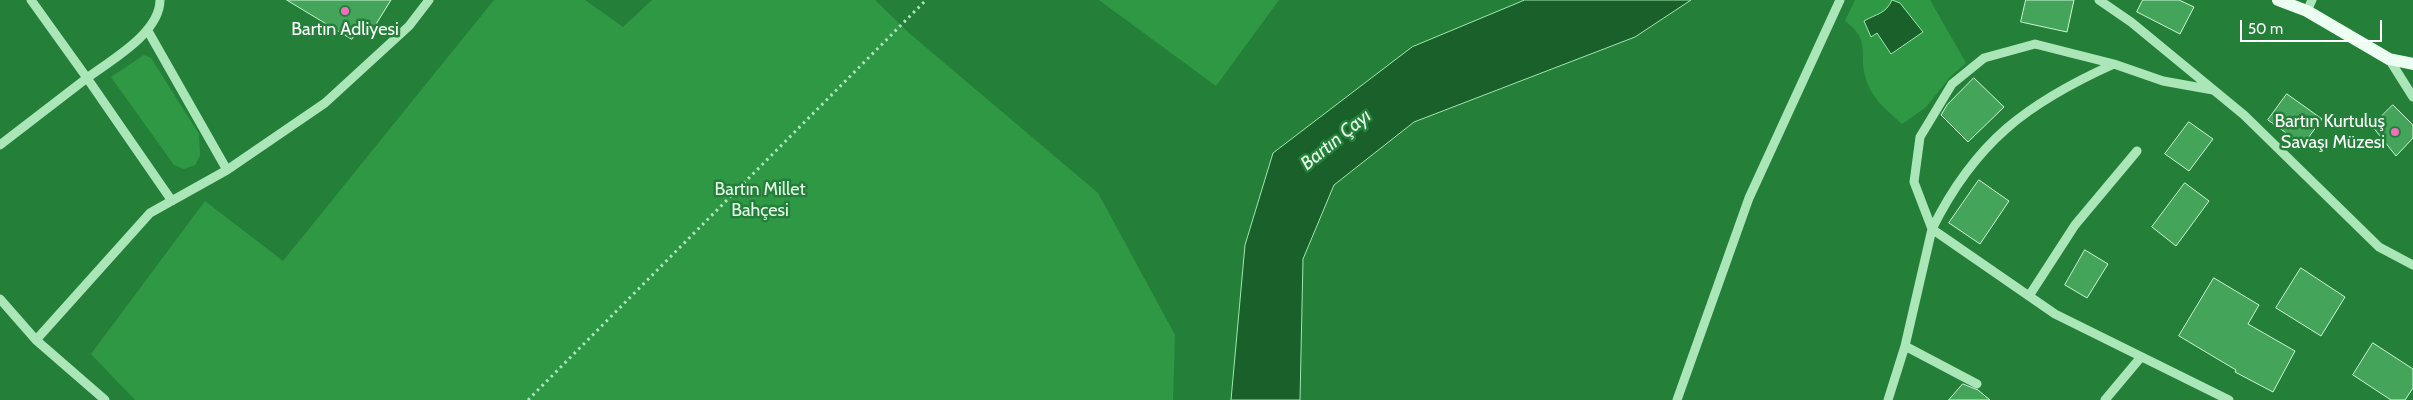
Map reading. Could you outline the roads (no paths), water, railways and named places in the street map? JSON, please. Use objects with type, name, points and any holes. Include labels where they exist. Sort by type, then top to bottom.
[{"type":"main road","points":[[2278,0],[2310,6],[2388,58],[2413,64]]},
{"type":"street","points":[[31,0],[172,201]]},
{"type":"street","points":[[0,145],[148,31],[158,17],[160,0]]},
{"type":"street","points":[[36,340],[150,213],[227,170],[325,103],[409,26],[429,0]]},
{"type":"street","points":[[1677,400],[1749,198],[1840,0]]},
{"type":"street","points":[[2098,0],[2131,22],[2244,115],[2379,247],[2413,265]]},
{"type":"street","points":[[148,31],[227,170]]},
{"type":"street","points":[[2213,90],[2163,81],[2114,64],[2035,44],[1984,58],[1952,84],[1920,137],[1914,182],[1932,229],[2055,314],[2229,400]]},
{"type":"street","points":[[2388,58],[2413,95]]},
{"type":"street","points":[[1888,400],[1905,346],[1932,229],[1963,175],[2000,133],[2043,100],[2114,64]]},
{"type":"street","points":[[2029,296],[2075,225],[2137,151]]},
{"type":"street","points":[[0,299],[36,340],[105,400]]},
{"type":"street","points":[[1905,346],[1977,384]]},
{"type":"street","points":[[2105,400],[2141,357]]},
{"type":"water","name":"Bartın Çayı","points":[[1525,0],[1691,0],[1635,37],[1414,122],[1334,185],[1303,259],[1300,400],[1231,400],[1245,245],[1273,153],[1412,47]]},
{"type":"water","points":[[1892,0],[1900,3],[1923,32],[1891,54],[1877,33],[1871,37],[1864,21],[1884,11]]},
{"type":"place","name":"Bartın Adliyesi","points":[[345,11]]},
{"type":"place","name":"Bartın Kurtuluş Savaşı Müzesi","points":[[2395,132]]},
{"type":"park label","name":"Bartın Millet Bahçesi","points":[[760,200]]}]
